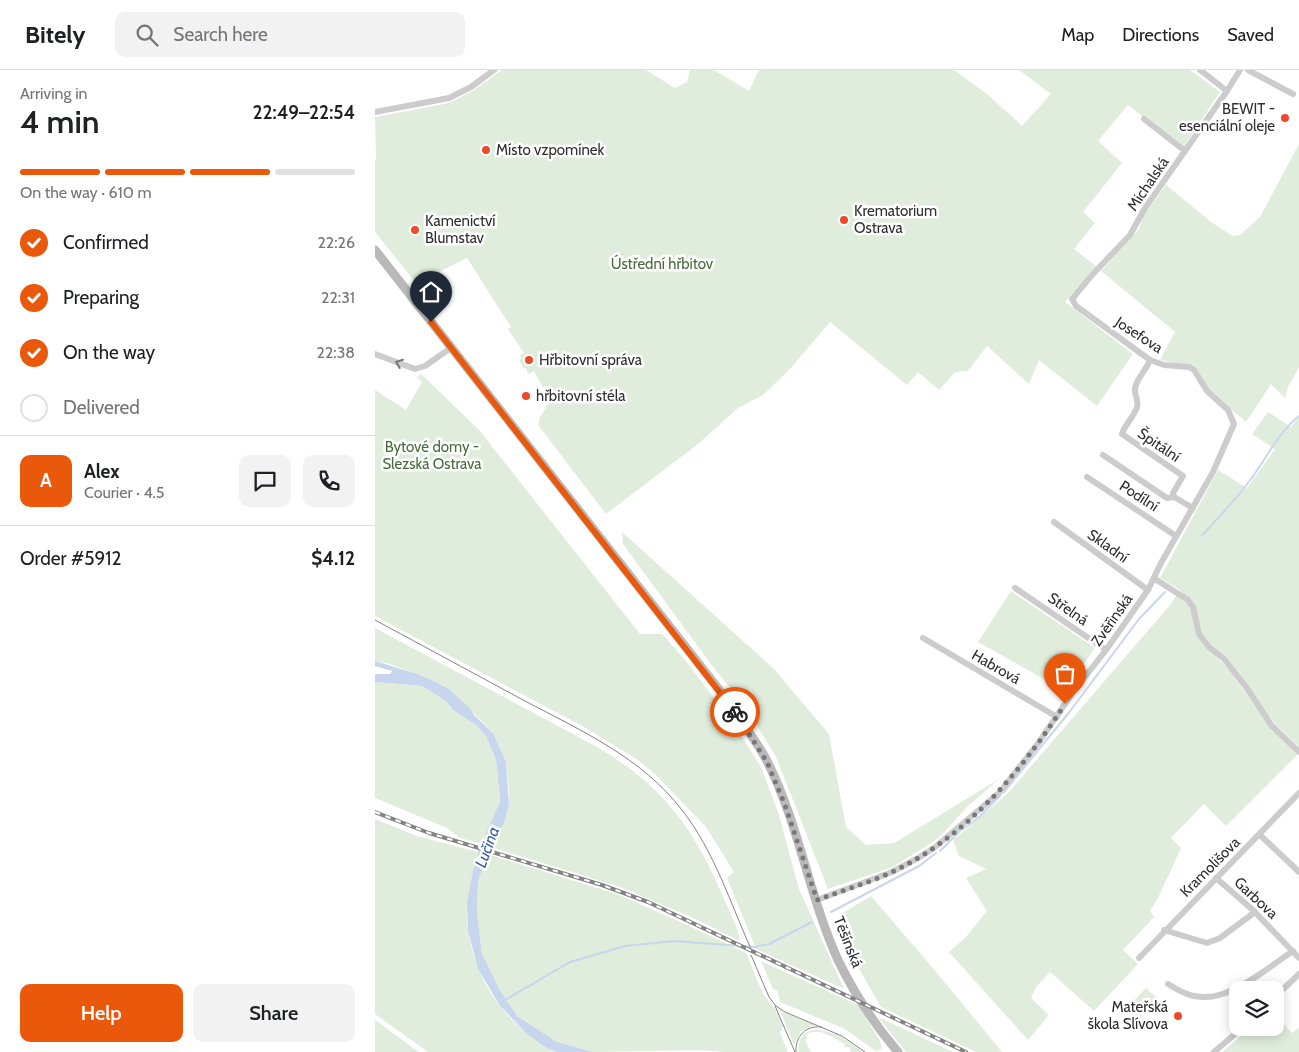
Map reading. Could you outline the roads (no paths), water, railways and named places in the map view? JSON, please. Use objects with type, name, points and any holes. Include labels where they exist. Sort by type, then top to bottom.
[{"type":"main road","name":"Těšínská","points":[[375,250],[718,688],[748,731],[767,762],[785,805],[838,958],[869,1014],[898,1052]]},
{"type":"street","points":[[375,112],[449,98],[471,87],[494,70]]},
{"type":"street","points":[[1199,70],[1227,91]]},
{"type":"street","name":"Michalská","points":[[1076,306],[1072,299],[1130,234],[1145,208],[1241,70]]},
{"type":"street","points":[[1248,70],[1293,94]]},
{"type":"street","points":[[1144,120],[1185,151]]},
{"type":"street","name":"Josefova","points":[[1076,306],[1150,360],[1165,365],[1189,367],[1194,370],[1207,392],[1228,410],[1234,424],[1213,472]]},
{"type":"street","points":[[375,354],[415,369],[425,366],[452,347]]},
{"type":"street","name":"Špitální","points":[[1150,360],[1136,384],[1137,408],[1124,426],[1121,434],[1183,476],[1173,493],[1174,497]]},
{"type":"street","points":[[1103,455],[1167,498],[1174,497],[1193,508]]},
{"type":"street","name":"Zvěřinská","points":[[817,900],[892,872],[934,848],[1000,792],[1057,717],[1073,692],[1106,650],[1148,590],[1155,579],[1161,563],[1213,472]]},
{"type":"street","name":"Podílní","points":[[1087,477],[1177,536]]},
{"type":"street","name":"Skladní","points":[[1053,522],[1148,590]]},
{"type":"street","points":[[1155,579],[1188,600],[1193,607],[1199,634],[1209,647],[1224,659],[1246,687],[1272,726],[1299,752]]},
{"type":"street","name":"Střelná","points":[[1015,588],[1106,650]]},
{"type":"street","name":"Habrová","points":[[923,638],[1057,717]]},
{"type":"street","name":"Kramolišova","points":[[1139,958],[1164,930],[1298,798]]},
{"type":"street","points":[[1260,835],[1299,872]]},
{"type":"street","name":"Garbova","points":[[1217,878],[1255,912],[1299,958]]},
{"type":"street","points":[[1164,930],[1207,943],[1220,938],[1255,912]]},
{"type":"street","points":[[1168,984],[1186,994],[1197,996],[1225,994],[1293,951]]},
{"type":"street","points":[[1284,988],[1299,974]]},
{"type":"street","points":[[1214,1052],[1233,1036]]},
{"type":"water","name":"Lučina","points":[[375,661],[417,674],[450,690],[493,733],[506,762],[509,804],[505,821],[485,857],[478,882],[477,911],[482,954],[499,989],[517,1016],[557,1042],[593,1052],[557,1052],[545,1047],[527,1034],[500,1006],[478,969],[468,931],[467,902],[473,871],[478,859],[478,851],[485,840],[500,798],[496,760],[486,736],[476,725],[453,710],[446,701],[422,686],[375,682],[375,674],[390,674],[392,671],[375,666]]},
{"type":"waterway","points":[[1202,536],[1243,490],[1284,431],[1299,416]]},
{"type":"waterway","points":[[1004,792],[1071,710],[1139,619],[1165,592]]},
{"type":"waterway","points":[[940,851],[1000,796]]},
{"type":"waterway","points":[[831,912],[919,866],[936,853]]},
{"type":"waterway","points":[[505,1000],[570,962],[625,946],[674,941],[755,947],[769,944],[812,922]]},
{"type":"tram line","points":[[375,620],[589,735],[610,747],[649,775],[682,810],[703,842],[721,877],[751,949]]},
{"type":"tram line","points":[[751,955],[769,997],[776,1006],[785,1012],[842,1036],[865,1052]]},
{"type":"tram line","points":[[775,1006],[795,1052]]},
{"type":"tram line","points":[[796,1052],[797,1041],[806,1030],[822,1027]]},
{"type":"railway","points":[[375,812],[429,833],[602,885],[648,902],[966,1052]]},
{"type":"place","name":"BEWIT - esenciální oleje","points":[[1285,118]]},
{"type":"place","name":"Místo vzpomínek","points":[[486,150]]},
{"type":"place","name":"Krematorium Ostrava","points":[[844,220]]},
{"type":"place","name":"Kamenictví Blumstav","points":[[415,230]]},
{"type":"place","name":"Hřbitovní správa","points":[[529,360]]},
{"type":"place","name":"hřbitovní stéla","points":[[526,396]]},
{"type":"place","name":"Mateřská škola Slívova","points":[[1178,1016]]},
{"type":"park label","name":"Ústřední hřbitov","points":[[662,264]]},
{"type":"park label","name":"Bytové domy - Slezská Ostrava","points":[[432,456]]}]
